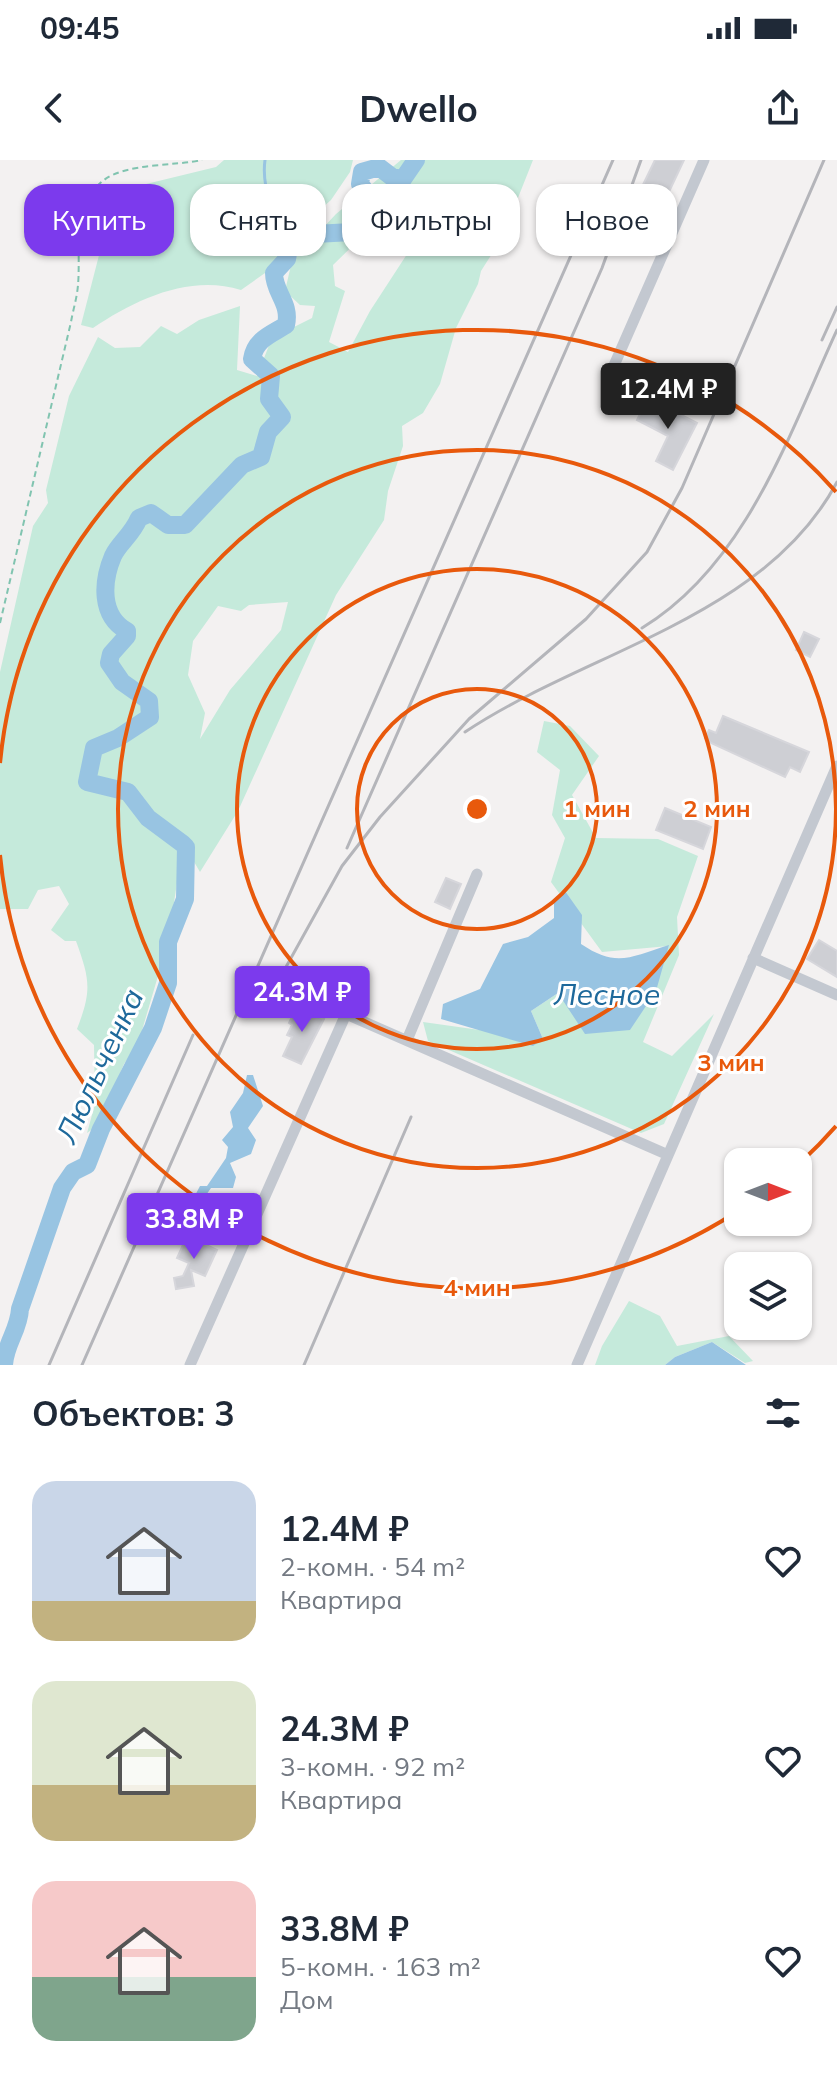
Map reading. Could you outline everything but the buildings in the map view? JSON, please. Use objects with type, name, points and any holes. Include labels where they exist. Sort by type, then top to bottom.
[{"type":"street","points":[[612,370],[704,160]]},
{"type":"street","points":[[577,1365],[837,766]]},
{"type":"street","points":[[407,1040],[477,874]]},
{"type":"street","points":[[753,958],[837,995]]},
{"type":"street","points":[[297,994],[666,1154]]},
{"type":"street","points":[[190,1365],[346,1014]]},
{"type":"path","points":[[0,623],[73,310],[78,285],[77,238],[87,204],[105,179],[143,168],[202,160]]},
{"type":"green space","points":[[224,160],[353,160],[350,172],[326,204],[326,184],[190,184],[190,256],[279,256],[275,266],[241,290],[222,286],[183,287],[145,299],[93,328],[81,325],[99,256],[174,256],[174,184],[146,184],[216,167]]},
{"type":"green space","points":[[401,160],[533,160],[520,193],[520,184],[372,184]]},
{"type":"green space","points":[[342,209],[342,256],[333,265],[335,286],[345,291],[329,342],[348,352],[406,256],[491,256],[456,328],[440,384],[423,413],[402,426],[403,446],[388,491],[384,520],[336,595],[238,811],[200,872],[190,855],[180,863],[168,942],[138,1044],[124,1064],[97,1126],[87,1133],[95,1104],[94,1045],[77,1029],[87,994],[86,976],[76,941],[65,941],[51,930],[69,904],[59,886],[38,890],[28,909],[0,909],[0,672],[33,526],[48,503],[46,490],[69,396],[98,337],[115,348],[140,347],[161,326],[177,334],[199,320],[240,306],[237,370],[257,376],[275,330],[292,328],[312,318],[315,306],[300,305],[285,291],[292,261],[297,256],[326,256],[326,225]],"holes":[[[288,602],[281,630],[230,690],[200,739],[205,713],[188,675],[193,641],[218,606],[241,611],[249,605]]]},
{"type":"green space","points":[[544,721],[570,726],[599,756],[572,795],[596,838],[658,839],[698,856],[677,917],[679,955],[643,1042],[672,1056],[714,1014],[664,1124],[641,1133],[428,1041],[423,1022],[543,1039],[531,1011],[558,993],[669,946],[602,952],[551,882],[565,838],[552,815],[560,770],[537,752]]},
{"type":"green space","points":[[629,1301],[660,1316],[677,1346],[724,1337],[724,1340],[733,1340],[753,1361],[745,1363],[712,1342],[675,1357],[665,1365],[595,1365],[602,1346]]},
{"type":"water","name":"Лесное","points":[[565,891],[582,915],[581,944],[594,951],[604,956],[624,958],[669,945],[656,991],[630,1030],[585,1034],[558,993],[531,1011],[543,1039],[533,1046],[441,1019],[443,1004],[480,989],[503,944],[528,937],[554,918],[554,899]]},
{"type":"water","points":[[247,1075],[253,1075],[263,1106],[248,1128],[256,1140],[251,1154],[230,1163],[236,1177],[233,1188],[211,1188],[192,1215],[189,1207],[200,1186],[207,1186],[226,1158],[228,1147],[222,1140],[233,1127],[230,1112],[243,1093]]},
{"type":"water","points":[[712,1342],[746,1365],[665,1365],[675,1357]]},
{"type":"waterway","points":[[265,160],[265,184]]},
{"type":"waterway","name":"Люльченка","points":[[4,1365],[62,1188],[73,1172],[87,1165],[101,1129],[153,1028],[168,983],[168,942],[185,899],[186,847],[148,818],[128,792],[87,782],[94,748],[118,738],[150,717],[149,701],[122,682],[109,663],[111,654],[127,636],[127,631],[118,625],[108,608],[105,587],[109,566],[139,518],[151,513],[168,525],[185,525],[242,465],[261,457],[268,432],[282,417],[269,399],[271,376],[252,359],[260,342],[286,325],[286,310],[274,273],[287,259],[290,243],[296,235],[352,232],[376,217],[377,206],[360,184],[362,172],[379,167],[392,177],[403,179],[416,160]]},
{"type":"railway","points":[[82,1365],[613,160]]},
{"type":"railway","points":[[347,848],[602,268],[641,160]]},
{"type":"railway","points":[[286,967],[342,866],[380,817],[469,719],[586,619],[647,552],[682,488],[824,160]]},
{"type":"railway","points":[[822,340],[837,307]]},
{"type":"railway","points":[[642,628],[678,601],[710,569],[737,533],[782,453],[837,330]]},
{"type":"railway","points":[[465,732],[513,704],[720,600],[766,567],[805,528],[837,482]]},
{"type":"railway","points":[[49,1365],[193,1035]]},
{"type":"railway","points":[[304,1365],[411,1117]]}]
